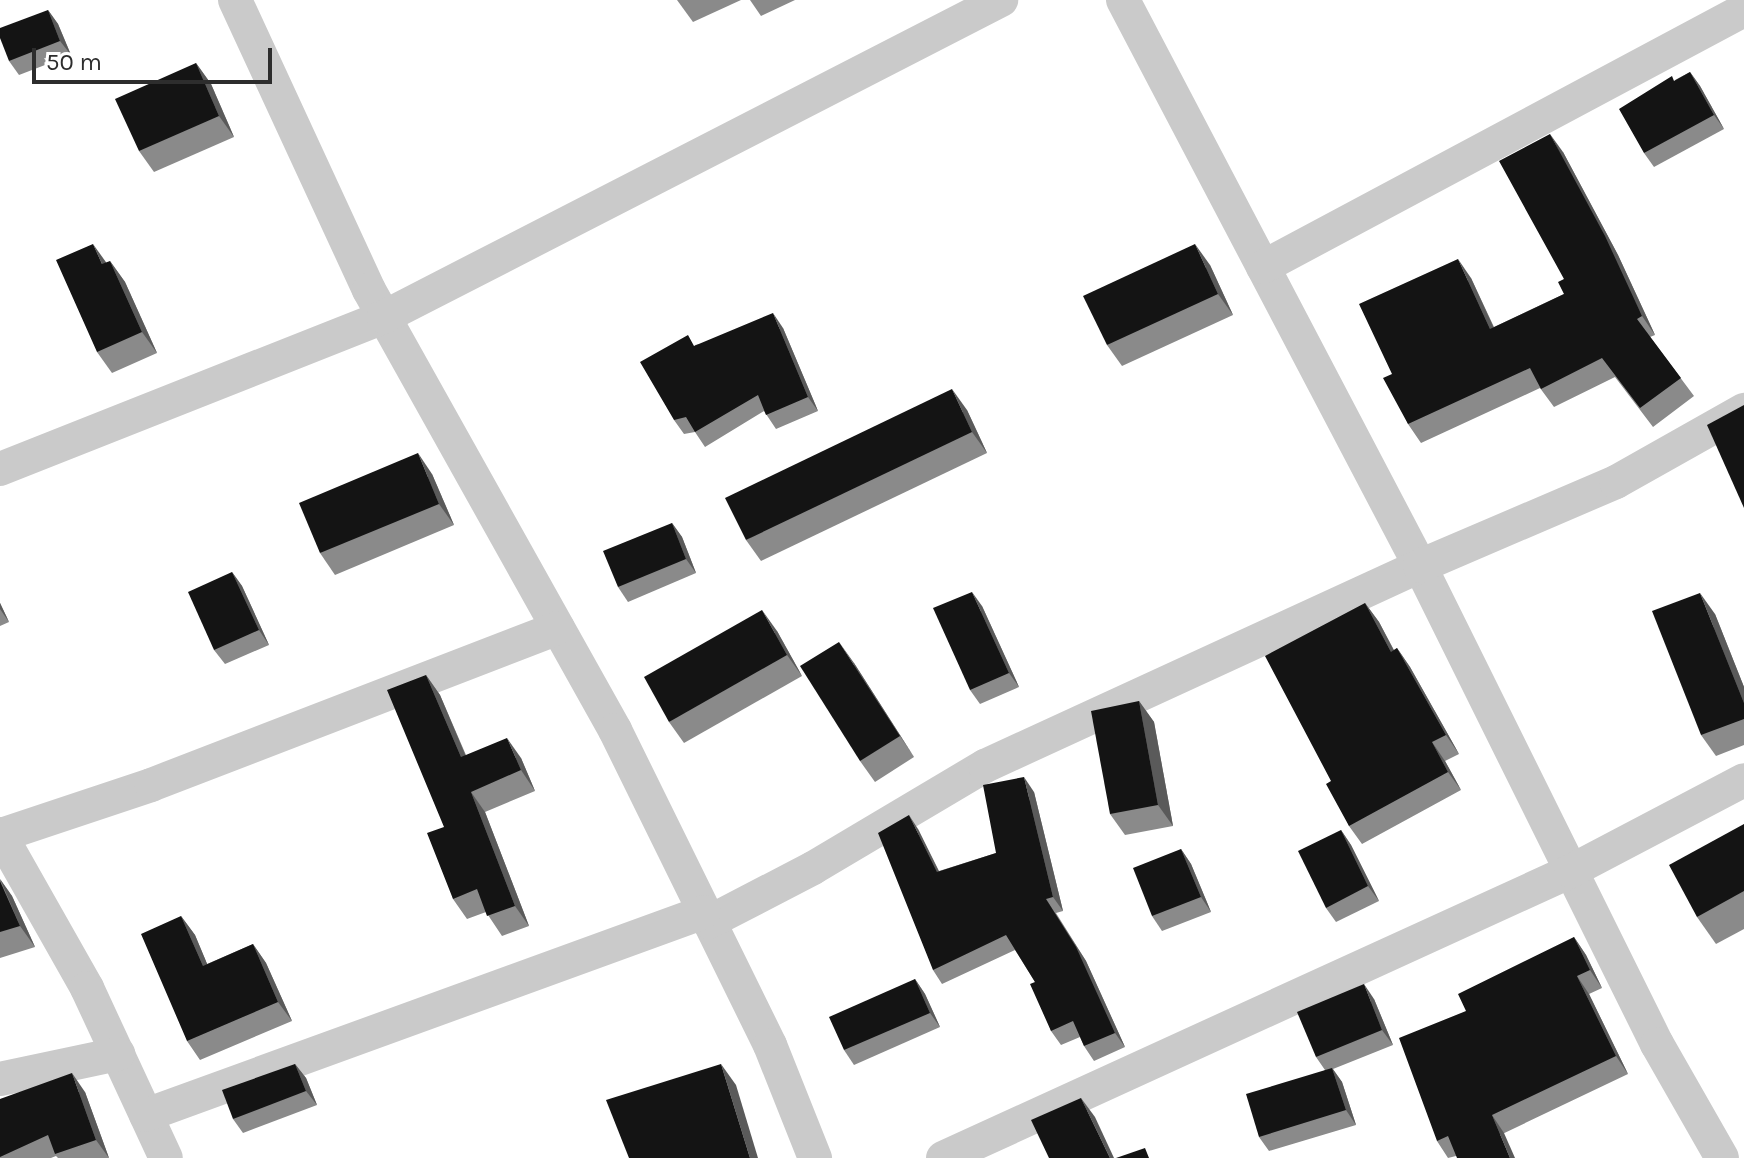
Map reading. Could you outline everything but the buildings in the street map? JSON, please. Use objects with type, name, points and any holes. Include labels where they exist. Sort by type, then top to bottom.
[{"type":"street","points":[[235,0],[384,317],[615,730],[770,1045],[815,1158]]},
{"type":"street","points":[[0,469],[384,317],[1001,0]]},
{"type":"street","points":[[1123,0],[1420,566],[1657,1044],[1722,1158]]},
{"type":"street","points":[[1263,267],[1744,10]]},
{"type":"street","points":[[146,1115],[707,917],[813,868],[985,766],[1420,566],[1616,482],[1744,410]]},
{"type":"street","points":[[166,1158],[118,1054],[0,834],[151,785],[558,628]]},
{"type":"street","points":[[943,1158],[1571,871],[1744,780]]},
{"type":"street","points":[[0,1079],[118,1054]]}]
